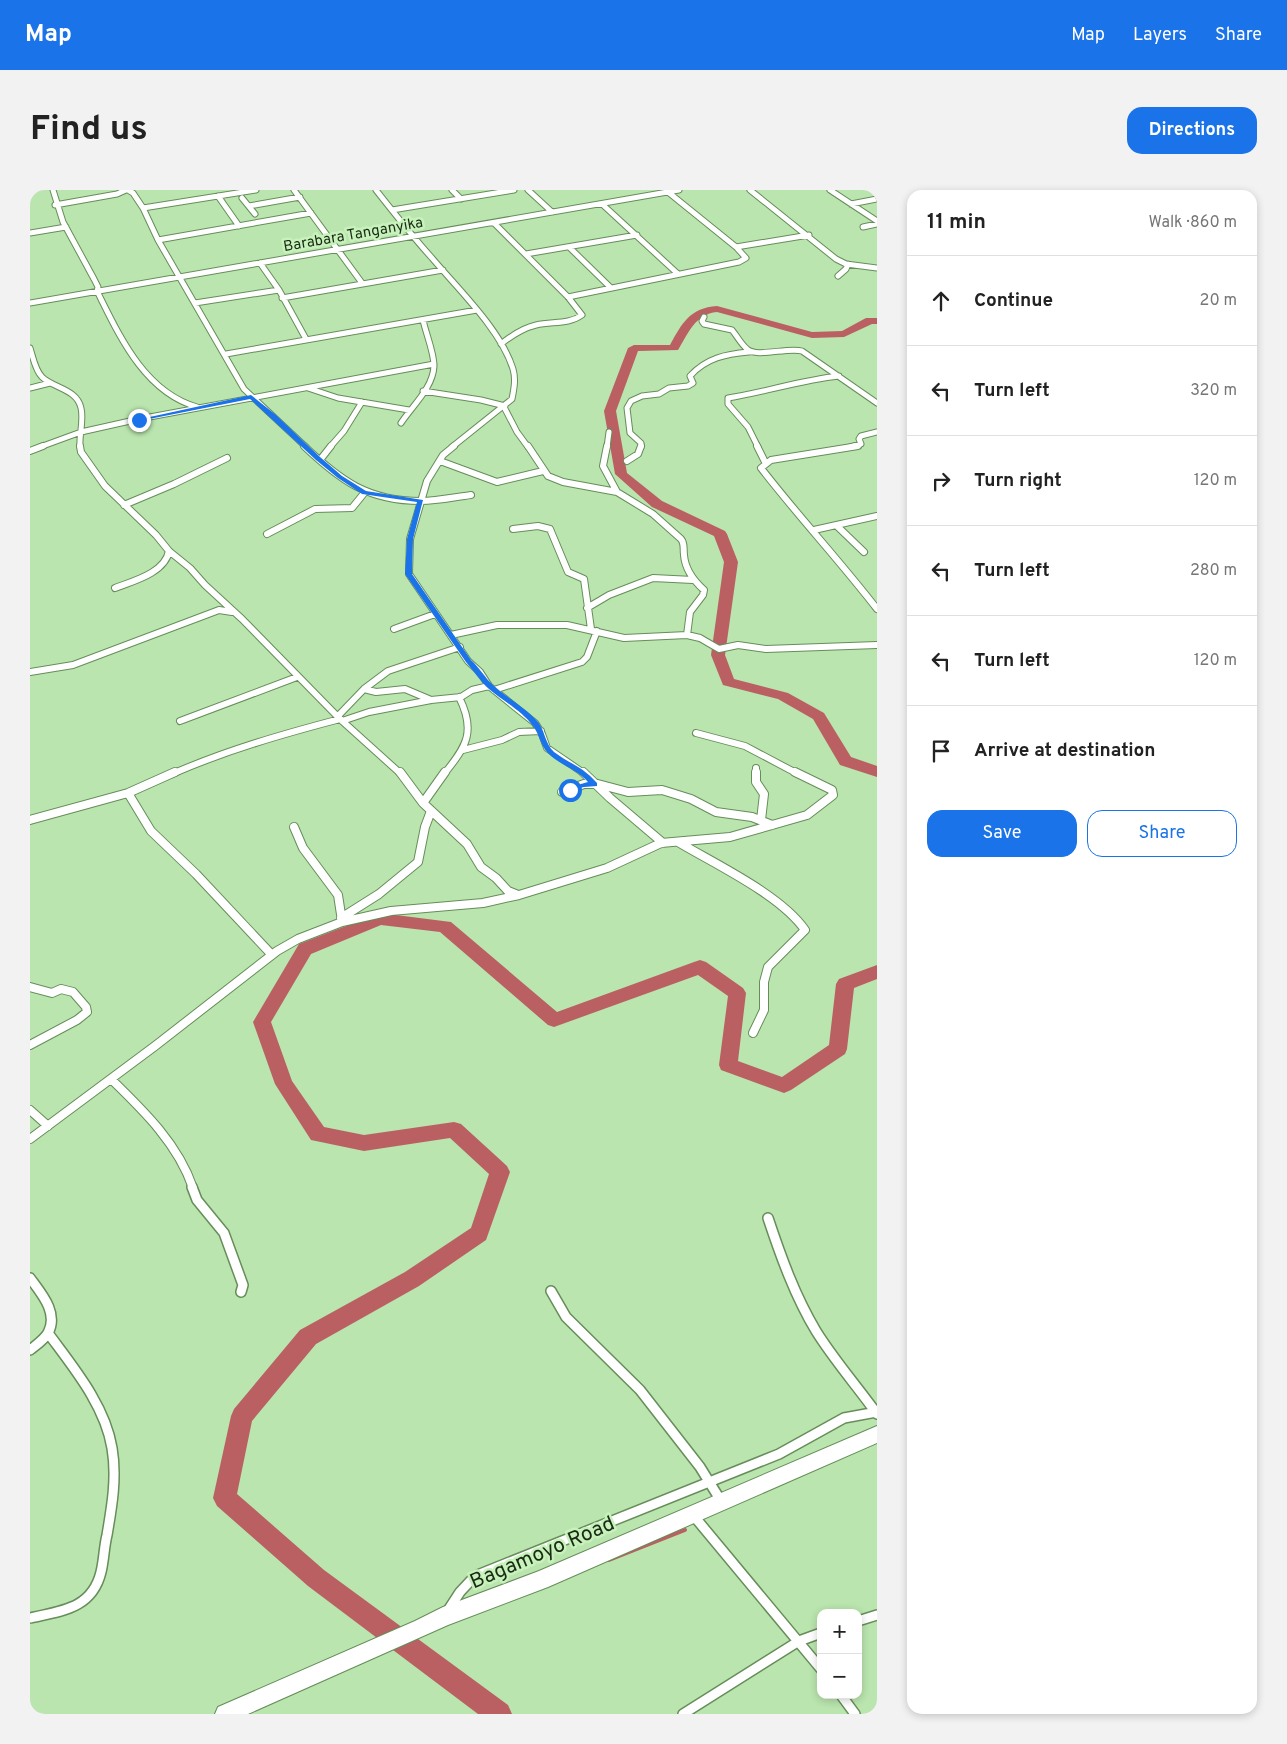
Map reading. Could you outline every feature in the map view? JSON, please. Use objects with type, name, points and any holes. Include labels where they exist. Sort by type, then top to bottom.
[{"type":"highway","name":"Bagamoyo Road","points":[[225,1714],[443,1618],[541,1580],[691,1513],[877,1434]]},
{"type":"street","points":[[53,190],[55,205],[98,287],[97,291],[120,339],[146,376],[178,398],[199,407]]},
{"type":"street","points":[[55,205],[117,194],[127,190],[133,193],[143,208],[158,240],[226,354],[238,378],[251,397],[340,477],[364,492],[420,501],[471,495]]},
{"type":"street","points":[[143,208],[256,190]]},
{"type":"street","points":[[294,190],[362,283]]},
{"type":"street","points":[[376,190],[412,236],[477,310],[501,344],[513,369],[515,383],[512,399],[446,451],[427,481],[410,539],[408,568],[413,583],[460,647],[468,661],[480,672],[492,688],[530,718],[541,731],[545,745],[551,753],[583,772],[594,784],[657,836],[663,844]]},
{"type":"street","points":[[452,190],[461,199]]},
{"type":"street","points":[[392,210],[514,190]]},
{"type":"street","points":[[528,190],[552,212]]},
{"type":"street","name":"Barabara Tanganyika","points":[[30,303],[679,190]]},
{"type":"street","points":[[750,190],[836,259],[848,264],[877,268]]},
{"type":"street","points":[[830,190],[877,222]]},
{"type":"street","points":[[568,297],[743,261],[746,258],[736,247],[668,192]]},
{"type":"street","points":[[218,196],[239,226]]},
{"type":"street","points":[[249,206],[300,197]]},
{"type":"street","points":[[242,198],[255,214]]},
{"type":"street","points":[[851,204],[877,199]]},
{"type":"street","points":[[602,204],[638,235],[678,274]]},
{"type":"street","points":[[158,240],[310,213]]},
{"type":"street","points":[[863,227],[877,222]]},
{"type":"street","points":[[494,223],[581,312],[581,317],[527,328],[512,334],[501,344]]},
{"type":"street","points":[[30,233],[66,227]]},
{"type":"street","points":[[526,254],[638,235]]},
{"type":"street","points":[[736,247],[808,235]]},
{"type":"street","points":[[569,247],[610,287]]},
{"type":"street","points":[[260,263],[279,290],[306,339]]},
{"type":"street","points":[[838,276],[846,269],[848,264]]},
{"type":"street","points":[[282,298],[443,270]]},
{"type":"street","points":[[195,303],[279,290]]},
{"type":"street","points":[[226,354],[477,310]]},
{"type":"street","points":[[704,317],[702,321],[704,324],[732,330],[749,352]]},
{"type":"street","points":[[401,423],[430,381],[434,364],[423,320]]},
{"type":"street","points":[[30,349],[39,373],[50,383],[68,391],[78,402],[81,408],[80,444],[86,460],[105,486],[156,535],[169,551],[190,568],[297,677],[400,772],[423,803],[467,844],[481,867],[496,878],[508,891],[519,895]]},
{"type":"street","points":[[627,461],[641,452],[642,445],[630,434],[627,408],[631,402],[642,396],[652,395],[670,388],[688,386],[693,383],[691,374],[716,356],[797,349],[877,403]]},
{"type":"street","points":[[30,451],[81,432],[199,407],[434,364]]},
{"type":"street","points":[[764,465],[748,427],[728,404],[728,398],[755,394],[811,379],[839,376]]},
{"type":"street","points":[[30,388],[50,383]]},
{"type":"street","points":[[308,388],[330,396],[409,410]]},
{"type":"street","points":[[423,392],[486,401],[504,406],[512,420],[516,433],[522,438],[548,476],[556,480],[617,492],[654,514],[668,526],[684,543],[684,557],[693,580],[704,590],[703,595],[690,612],[687,635]]},
{"type":"street","points":[[320,460],[344,431],[362,402]]},
{"type":"street","points":[[609,432],[603,466],[617,492]]},
{"type":"street","points":[[877,432],[861,436],[859,439],[861,444],[856,447],[771,460],[764,465],[762,471],[814,530],[877,609]]},
{"type":"street","points":[[124,505],[181,481],[227,458]]},
{"type":"street","points":[[440,461],[497,482],[544,471]]},
{"type":"street","points":[[267,534],[315,509],[352,508],[364,492]]},
{"type":"street","points":[[814,530],[877,516]]},
{"type":"street","points":[[30,820],[128,793],[201,761],[270,738],[340,718],[431,700],[459,697],[472,690],[492,688],[582,662],[587,657],[594,630],[587,608],[587,586],[584,579],[568,572],[550,529],[538,526],[513,529]]},
{"type":"street","points":[[837,526],[864,552]]},
{"type":"street","points":[[115,588],[156,570],[168,562],[170,557],[169,551]]},
{"type":"street","points":[[587,608],[610,595],[653,578],[666,577],[693,580]]},
{"type":"street","points":[[30,672],[73,664],[219,610],[228,610],[234,613]]},
{"type":"street","points":[[394,629],[435,614]]},
{"type":"street","points":[[451,635],[497,625],[567,624],[624,638],[687,635],[700,638],[719,649],[738,645],[766,649],[877,645]]},
{"type":"street","points":[[340,718],[364,689],[388,671],[460,647]]},
{"type":"street","points":[[180,720],[297,677]]},
{"type":"street","points":[[364,689],[376,692],[405,689],[431,700]]},
{"type":"street","points":[[423,803],[432,788],[468,742],[469,725],[467,712],[459,697]]},
{"type":"street","points":[[463,750],[502,740],[519,732],[541,731]]},
{"type":"street","points":[[342,920],[391,911],[483,902],[519,895],[607,868],[663,844],[730,837],[807,815],[832,797],[834,793],[811,778],[787,769],[745,746],[696,733]]},
{"type":"street","points":[[756,768],[756,782],[764,794],[761,820]]},
{"type":"street","points":[[562,792],[584,784],[594,784],[628,792],[662,790],[691,799],[722,814],[761,820],[772,825]]},
{"type":"street","points":[[128,793],[151,831],[196,874],[272,955]]},
{"type":"street","points":[[30,1139],[111,1080],[272,955],[298,939],[342,920],[392,885],[408,868],[418,862],[425,827],[432,812]]},
{"type":"street","points":[[294,827],[302,848],[338,895],[342,920]]},
{"type":"street","points":[[678,842],[781,905],[800,920],[804,926],[805,930],[803,933],[768,967],[764,982],[764,1010],[754,1033]]},
{"type":"street","points":[[30,987],[52,993],[61,989],[73,992],[87,1012],[77,1020],[30,1045]]},
{"type":"street","points":[[111,1080],[142,1108],[178,1153],[186,1168],[197,1200],[224,1233],[243,1285],[241,1292]]},
{"type":"street","points":[[30,1110],[48,1126]]},
{"type":"street","points":[[443,1618],[460,1592],[475,1576],[571,1540],[779,1454],[844,1418],[877,1413],[824,1343],[810,1321],[796,1295],[768,1218]]},
{"type":"street","points":[[30,1278],[50,1308],[51,1320],[48,1333],[30,1350]]},
{"type":"street","points":[[551,1291],[566,1317],[640,1390],[710,1481],[721,1501]]},
{"type":"street","points":[[30,1618],[78,1604],[92,1593],[100,1577],[111,1512],[114,1462],[109,1431],[77,1371],[48,1333]]},
{"type":"street","points":[[691,1513],[817,1664]]},
{"type":"street","points":[[862,1620],[877,1615]]},
{"type":"street","points":[[683,1714],[799,1641],[817,1634]]},
{"type":"street","points":[[844,1699],[856,1714]]},
{"type":"waterway","points":[[877,321],[870,320],[844,334],[812,335],[717,309],[705,310],[687,324],[674,348],[634,348],[610,411],[621,474],[657,504],[720,534],[731,562],[718,655],[728,682],[783,696],[819,716],[845,761],[877,772]]},
{"type":"waterway","points":[[499,1714],[316,1578],[225,1498],[242,1416],[308,1337],[412,1279],[479,1234],[500,1172],[454,1130],[364,1143],[318,1134],[284,1084],[262,1022],[305,949],[380,919],[445,926],[554,1020],[700,967],[737,993],[728,1065],[784,1085],[838,1049],[845,984],[877,972]]},
{"type":"waterway","points":[[609,1560],[685,1530]]},
{"type":"route","points":[[139,420],[251,397],[274,416],[318,459],[340,477],[364,492],[382,497],[420,501],[410,539],[408,568],[413,583],[460,647],[468,661],[480,672],[489,686],[535,723],[542,734],[545,745],[551,753],[583,772],[595,784],[584,784],[570,790]]}]
